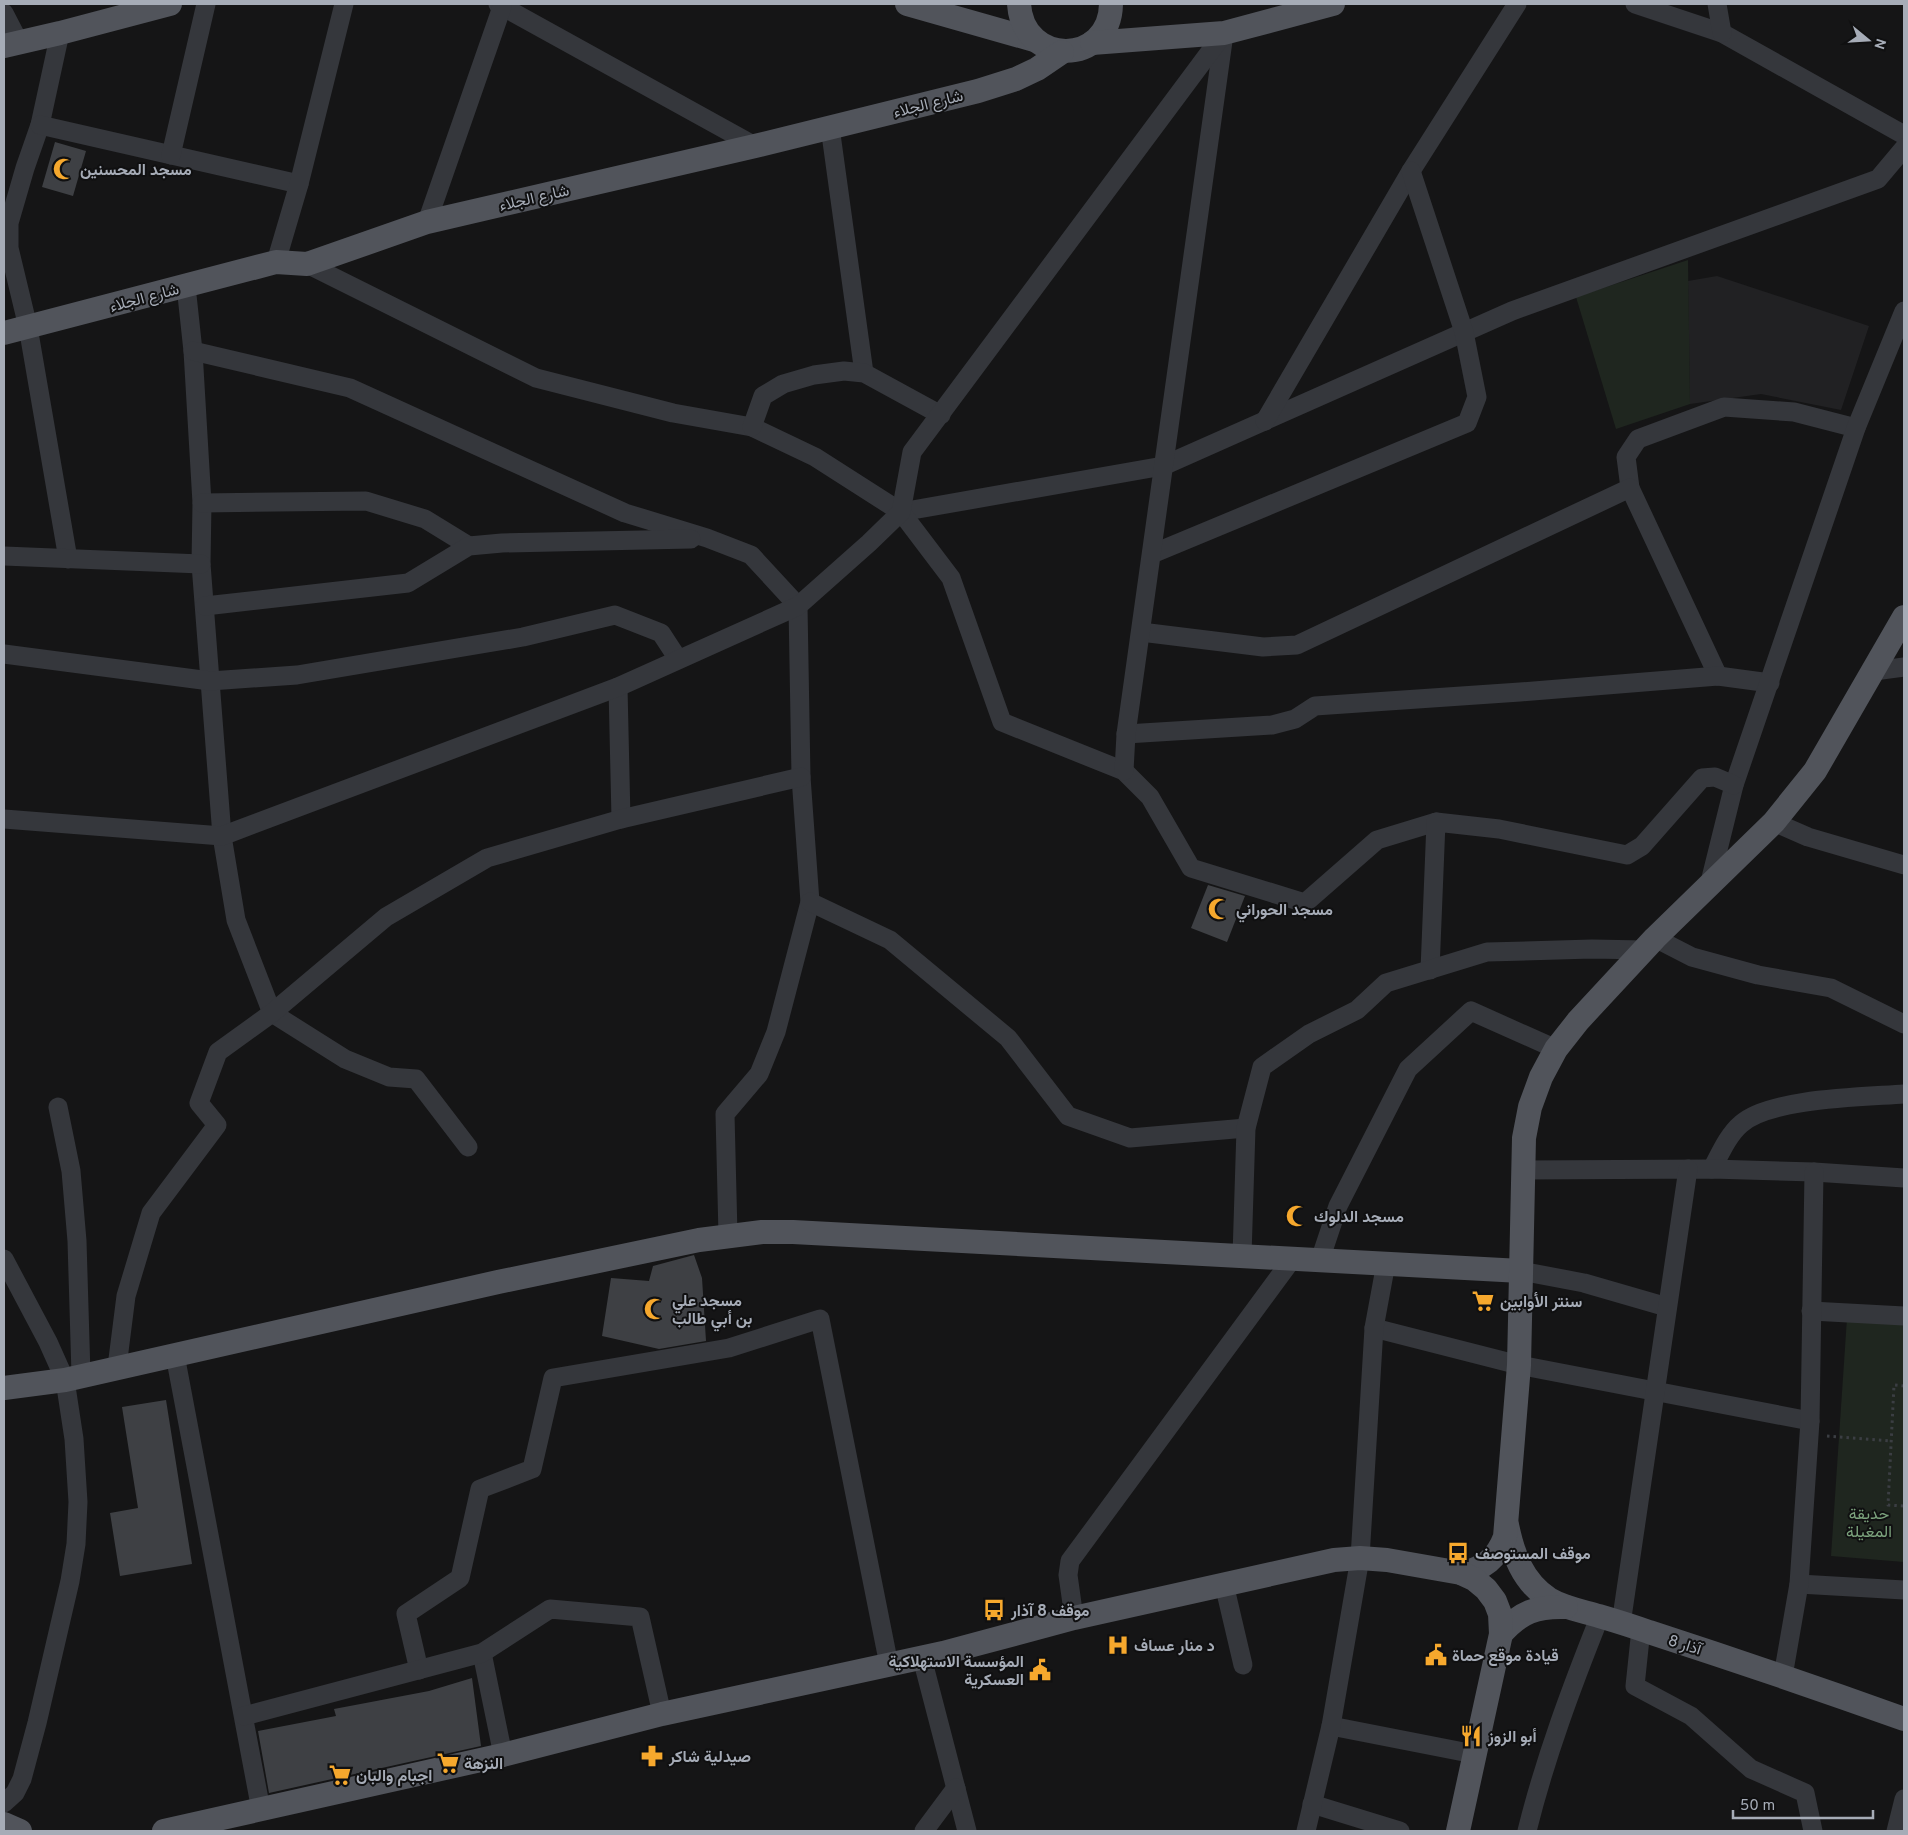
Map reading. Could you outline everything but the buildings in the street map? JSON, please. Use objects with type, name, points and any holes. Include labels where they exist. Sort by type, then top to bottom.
[{"type":"main road","points":[[11,44],[170,4]]},
{"type":"main road","points":[[907,4],[1034,40],[1047,48],[1062,52]]},
{"type":"main road","points":[[1019,4],[1019,15],[1024,29],[1034,40]]},
{"type":"main road","points":[[1092,43],[1102,33],[1109,20],[1111,4]]},
{"type":"main road","name":"شارع الجلاء","points":[[4,333],[276,262],[307,264],[426,222],[755,146],[978,91],[1016,79],[1037,69],[1062,52],[1077,50],[1092,43],[1224,33],[1333,4]]},
{"type":"main road","points":[[1461,1573],[1473,1571],[1484,1566],[1494,1558],[1503,1542],[1507,1525],[1519,1365],[1524,1138],[1530,1107],[1541,1077],[1556,1049],[1578,1021],[1650,944],[1774,822],[1815,771],[1904,616]]},
{"type":"main road","points":[[4,1388],[73,1377],[498,1282],[728,1235],[762,1232],[793,1232],[1521,1270]]},
{"type":"main road","name":"8 آذار","points":[[1507,1525],[1513,1552],[1521,1570],[1533,1586],[1566,1607],[1783,1676],[1904,1719]]},
{"type":"main road","points":[[164,1831],[503,1755],[662,1714],[922,1658],[1074,1618],[1310,1564],[1360,1558],[1387,1560],[1461,1573],[1474,1579],[1486,1589],[1495,1601],[1500,1614],[1501,1634],[1458,1831]]},
{"type":"main road","points":[[1501,1634],[1511,1623],[1536,1609],[1566,1607]]},
{"type":"main road","points":[[4,1824],[20,1831]]},
{"type":"street","points":[[170,155],[206,4]]},
{"type":"street","points":[[276,262],[299,184],[344,4]]},
{"type":"street","points":[[1265,421],[1411,171],[1517,4]]},
{"type":"street","points":[[1635,4],[1722,33],[1904,135]]},
{"type":"street","points":[[1717,4],[1722,33]]},
{"type":"street","points":[[426,222],[500,5],[755,146]]},
{"type":"street","points":[[4,13],[11,44]]},
{"type":"street","points":[[60,33],[40,125],[6,223],[9,248],[28,327],[68,559]]},
{"type":"street","points":[[901,512],[912,452],[1224,33]]},
{"type":"street","points":[[1124,771],[1126,734],[1224,33]]},
{"type":"street","points":[[40,125],[299,184]]},
{"type":"street","points":[[830,127],[864,374]]},
{"type":"street","points":[[4,819],[222,836],[618,687],[798,606],[901,512],[1163,466],[1521,308],[1878,179],[1904,148]]},
{"type":"street","points":[[1152,554],[1467,423],[1477,397],[1464,332],[1411,171]]},
{"type":"street","points":[[307,264],[536,378],[673,413],[752,427],[816,457],[901,512],[951,578],[1002,722],[1124,771],[1150,797],[1191,868],[1305,903],[1377,840],[1436,822],[1500,829],[1627,855],[1642,846],[1702,778],[1715,777],[1734,785]]},
{"type":"street","points":[[186,286],[194,351],[202,503],[201,564],[222,836],[236,920],[272,1014],[344,1059],[389,1077],[416,1079],[468,1147]]},
{"type":"street","points":[[1709,886],[1734,785],[1856,428],[1904,311]]},
{"type":"street","points":[[194,351],[350,388],[625,514],[707,538],[750,555],[798,606],[801,777],[810,902],[776,1032],[759,1074],[725,1114],[728,1235]]},
{"type":"street","points":[[752,427],[763,396],[783,384],[814,375],[844,372],[864,374],[940,415]]},
{"type":"street","points":[[1718,676],[1630,488],[1626,457],[1638,439],[1724,407],[1794,412],[1856,428]]},
{"type":"street","points":[[1141,632],[1263,646],[1297,645],[1630,488]]},
{"type":"street","points":[[202,503],[366,501],[425,519],[469,546]]},
{"type":"street","points":[[205,606],[408,583],[469,546],[502,543],[707,538]]},
{"type":"street","points":[[4,556],[201,564]]},
{"type":"street","points":[[4,654],[210,681],[297,674],[523,637],[616,615],[662,633],[678,660]]},
{"type":"street","points":[[1874,671],[1904,667]]},
{"type":"street","points":[[1126,734],[1272,725],[1295,719],[1315,706],[1718,676],[1770,683]]},
{"type":"street","points":[[618,687],[621,819]]},
{"type":"street","points":[[117,1367],[126,1296],[151,1213],[217,1125],[199,1103],[218,1052],[272,1014],[386,917],[487,858],[621,819],[801,777]]},
{"type":"street","points":[[1430,970],[1436,822]]},
{"type":"street","points":[[1774,822],[1808,837],[1904,865]]},
{"type":"street","points":[[810,902],[890,940],[1008,1038],[1068,1116],[1130,1138],[1246,1128]]},
{"type":"street","points":[[1242,1256],[1246,1128],[1262,1067],[1309,1034],[1356,1010],[1386,983],[1487,952],[1650,944],[1758,975],[1830,988],[1904,1024]]},
{"type":"street","points":[[1320,1260],[1338,1206],[1408,1069],[1471,1011],[1556,1049]]},
{"type":"street","points":[[1712,1169],[1729,1139],[1741,1124],[1756,1114],[1786,1105],[1820,1100],[1904,1094]]},
{"type":"street","points":[[4,1803],[15,1793],[22,1779],[70,1581],[76,1544],[78,1502],[73,1377],[76,1241],[71,1171],[58,1107]]},
{"type":"street","points":[[1527,1831],[1536,1792],[1621,1623],[1688,1168]]},
{"type":"street","points":[[1522,1170],[1688,1168],[1814,1172],[1904,1178]]},
{"type":"street","points":[[1783,1676],[1799,1584],[1810,1428],[1814,1172]]},
{"type":"street","points":[[1074,1618],[1068,1575],[1070,1561],[1293,1258]]},
{"type":"street","points":[[4,1259],[48,1342],[73,1377]]},
{"type":"street","points":[[1306,1831],[1332,1726],[1360,1558],[1374,1328],[1386,1263]]},
{"type":"street","points":[[1521,1270],[1584,1283],[1667,1307]]},
{"type":"street","points":[[1811,1311],[1904,1316]]},
{"type":"street","points":[[419,1670],[406,1614],[460,1578],[480,1489],[532,1469],[553,1378],[730,1348],[820,1319],[889,1665]]},
{"type":"street","points":[[1374,1328],[1519,1365],[1655,1391],[1810,1428]]},
{"type":"street","points":[[175,1355],[261,1810]]},
{"type":"street","points":[[1224,1584],[1243,1665]]},
{"type":"street","points":[[1799,1584],[1904,1590]]},
{"type":"street","points":[[244,1716],[482,1653],[550,1609],[640,1617],[662,1714]]},
{"type":"street","points":[[1621,1623],[1635,1686],[1691,1716],[1751,1768],[1805,1793],[1813,1831]]},
{"type":"street","points":[[482,1653],[503,1755]]},
{"type":"street","points":[[922,1658],[967,1831]]},
{"type":"street","points":[[1332,1726],[1474,1754]]},
{"type":"street","points":[[924,1831],[956,1788]]},
{"type":"street","points":[[1896,1831],[1904,1799]]},
{"type":"street","points":[[1312,1804],[1400,1831]]},
{"type":"path","points":[[1904,1386],[1894,1385],[1888,1505],[1904,1506]]},
{"type":"path","points":[[1810,1428],[1891,1441]]},
{"type":"shaded area","points":[[1717,276],[1869,326],[1841,410],[1761,394],[1690,404],[1688,281]]},
{"type":"green space","points":[[1688,260],[1690,404],[1616,429],[1576,297]]},
{"type":"green space","name":"حديقة المغيلة","points":[[1847,1318],[1904,1321],[1904,1562],[1831,1556]]},
{"type":"place","name":"مسجد المحسنين","points":[[64,169]]},
{"type":"place","name":"مسجد الحوراني","points":[[1219,909]]},
{"type":"place","name":"مسجد الدلوك","points":[[1297,1216]]},
{"type":"place","name":"سنتر الأوابين","points":[[1483,1301]]},
{"type":"place","name":"مسجد علي بن أبي طالب","points":[[655,1309]]},
{"type":"place","name":"موقف المستوصف","points":[[1458,1553]]},
{"type":"place","name":"موقف 8 آذار","points":[[994,1610]]},
{"type":"place","name":"د منار عساف","points":[[1118,1645]]},
{"type":"place","name":"قيادة موقع حماة","points":[[1436,1655]]},
{"type":"place","name":"المؤسسة الاستهلاكية العسكرية","points":[[1040,1670]]},
{"type":"place","name":"أبو الزوز","points":[[1471,1736]]},
{"type":"place","name":"صيدلية شاكر","points":[[652,1756]]},
{"type":"place","name":"النزهة","points":[[448,1763]]},
{"type":"place","name":"اجبام والبان","points":[[340,1775]]}]
